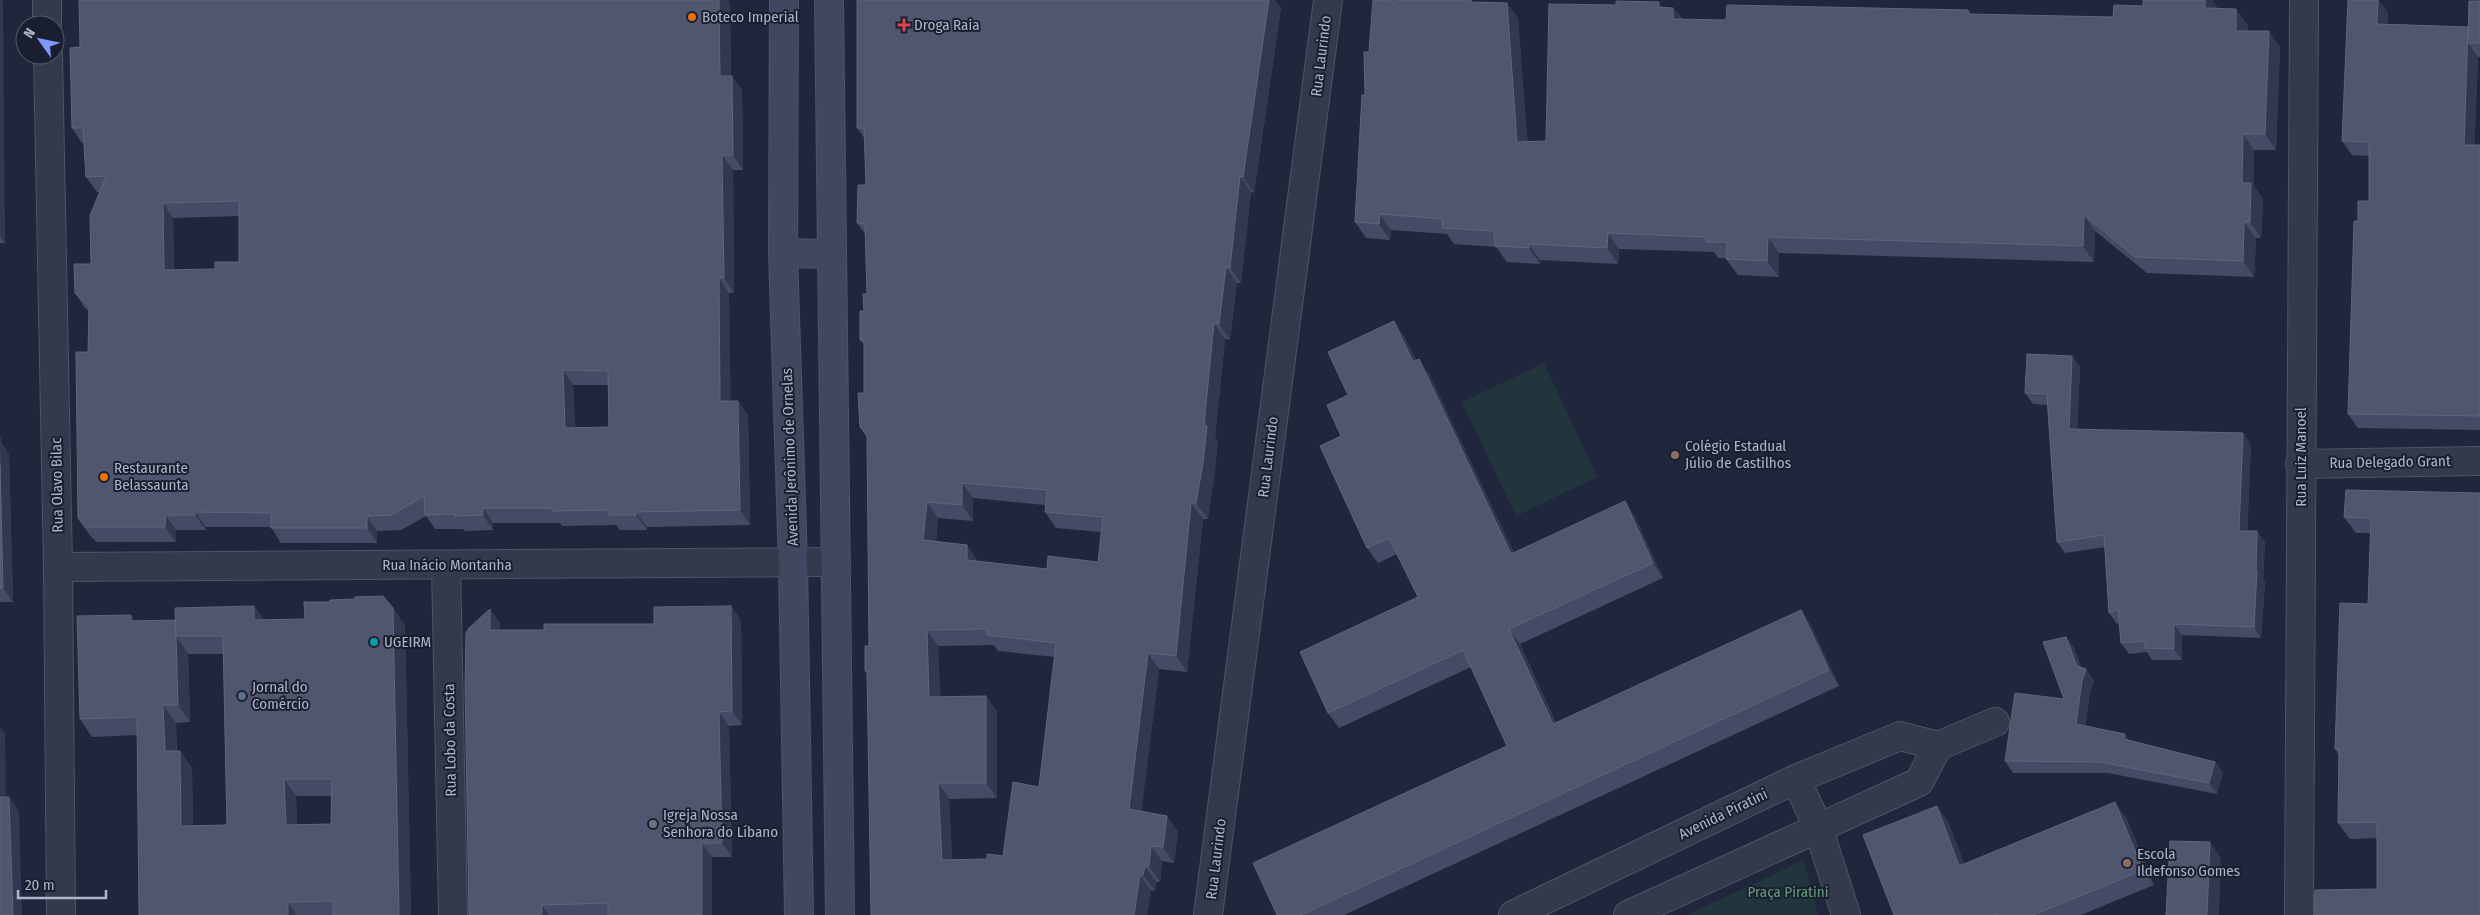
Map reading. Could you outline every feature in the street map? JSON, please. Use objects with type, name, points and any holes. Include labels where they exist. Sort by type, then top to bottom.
[{"type":"street","points":[[47,0],[47,15]]},
{"type":"street","name":"Avenida Jerônimo de Ornelas","points":[[784,0],[783,253],[793,564],[799,915]]},
{"type":"street","points":[[830,0],[840,915]]},
{"type":"street","name":"Rua Laurindo","points":[[1208,915],[1328,0]]},
{"type":"street","name":"Rua Luiz Manoel","points":[[2299,915],[2304,0]]},
{"type":"street","name":"Rua Olavo Bilac","points":[[48,65],[58,567],[61,915]]},
{"type":"street","points":[[783,253],[832,254]]},
{"type":"street","name":"Rua Delegado Grant","points":[[2300,464],[2480,461]]},
{"type":"street","name":"Rua Inácio Montanha","points":[[58,567],[793,564],[836,562]]},
{"type":"street","name":"Rua Lobo da Costa","points":[[446,565],[453,915]]},
{"type":"street","points":[[1628,915],[1919,782],[1938,746],[1995,722]]},
{"type":"street","name":"Avenida Piratini","points":[[1513,915],[1796,779],[1900,736],[1938,746]]},
{"type":"street","points":[[1796,779],[1818,827],[1846,915]]},
{"type":"street","points":[[798,862],[840,860]]},
{"type":"green space","points":[[1544,363],[1597,477],[1516,516],[1462,402]]},
{"type":"green space","name":"Praça Piratini","points":[[1804,860],[1818,915],[1687,915]]},
{"type":"building","points":[[79,0],[719,0],[720,76],[732,76],[733,155],[722,155],[724,278],[719,278],[720,401],[738,401],[740,510],[636,512],[636,515],[609,515],[609,510],[552,511],[552,508],[483,508],[483,515],[425,515],[424,496],[391,515],[367,516],[367,528],[271,528],[271,513],[195,512],[195,515],[166,515],[165,527],[85,527],[78,518],[76,352],[88,352],[89,307],[75,293],[74,264],[91,264],[90,216],[106,176],[86,177],[83,128],[72,128],[70,48],[80,47]],"holes":[[[239,201],[239,262],[215,262],[215,269],[164,270],[163,203]],[[563,370],[608,371],[609,427],[565,428]]]},
{"type":"building","points":[[857,0],[1269,0],[1243,177],[1240,176],[1230,268],[1226,267],[1219,324],[1214,323],[1204,425],[1207,426],[1203,463],[1196,503],[1191,503],[1176,656],[1148,653],[1129,809],[1167,816],[1163,847],[1151,846],[1149,866],[1145,866],[1143,875],[1140,875],[1134,915],[871,915],[867,671],[865,671],[865,646],[869,646],[867,435],[860,427],[858,393],[864,393],[864,340],[860,340],[860,311],[864,311],[863,294],[867,294],[865,224],[857,223],[858,185],[866,185],[864,128],[857,128]],"holes":[[[962,483],[1047,490],[1045,512],[1103,517],[1098,562],[1048,556],[1047,569],[967,560],[967,545],[923,540],[927,502],[962,505]],[[987,629],[987,635],[1056,643],[1039,787],[1013,782],[1003,856],[987,854],[987,859],[942,860],[938,783],[986,783],[986,696],[929,697],[927,630]]]},
{"type":"building","points":[[1373,0],[1471,0],[1471,2],[1507,3],[1517,142],[1546,141],[1549,4],[1616,5],[1616,1],[1659,2],[1658,7],[1673,8],[1673,19],[1726,20],[1727,5],[1968,10],[1968,14],[2113,17],[2114,5],[2143,6],[2143,0],[2205,0],[2205,8],[2236,9],[2236,31],[2269,31],[2265,134],[2243,134],[2242,183],[2251,183],[2250,222],[2244,222],[2243,261],[2135,257],[2084,215],[2083,246],[1768,237],[1767,261],[1726,259],[1727,242],[1706,242],[1706,237],[1608,233],[1607,248],[1529,244],[1529,248],[1495,246],[1494,231],[1442,228],[1443,219],[1380,214],[1379,224],[1355,222],[1362,95],[1365,95],[1364,52],[1369,52]]},
{"type":"building","points":[[2348,0],[2378,0],[2377,24],[2468,27],[2464,145],[2480,145],[2480,416],[2348,414],[2354,221],[2358,221],[2358,201],[2369,201],[2369,142],[2342,141]]},
{"type":"building","points":[[2469,1],[2480,1],[2480,43],[2468,43]]},
{"type":"building","points":[[1394,321],[1413,362],[1419,359],[1511,554],[1625,501],[1653,563],[1509,629],[1553,724],[1801,610],[1829,670],[1301,915],[1277,915],[1253,863],[1507,746],[1463,650],[1328,713],[1300,652],[1418,597],[1389,538],[1367,548],[1320,446],[1341,436],[1327,405],[1348,395],[1328,352]]},
{"type":"building","points":[[2027,354],[2072,356],[2069,429],[2243,433],[2239,531],[2257,531],[2254,627],[2174,624],[2174,649],[2145,648],[2145,641],[2121,643],[2118,609],[2109,613],[2104,535],[2057,542],[2047,394],[2025,393]]},
{"type":"building","points":[[0,465],[3,588],[0,588]]},
{"type":"building","points":[[2346,490],[2480,493],[2480,915],[2314,915],[2315,890],[2377,889],[2377,822],[2338,823],[2339,749],[2335,749],[2340,603],[2368,604],[2371,518],[2344,517]]},
{"type":"building","points":[[383,596],[393,608],[399,915],[333,915],[333,901],[288,902],[288,915],[139,915],[137,717],[80,719],[77,616],[131,615],[131,621],[175,620],[176,636],[175,608],[254,606],[254,620],[305,619],[304,602],[330,602],[330,600],[355,599],[355,597]],"holes":[[[176,636],[223,636],[227,825],[181,826],[180,751],[165,751],[163,705],[178,705]],[[284,779],[332,779],[331,824],[286,825]]]},
{"type":"building","points":[[731,606],[732,711],[719,712],[722,843],[702,843],[702,915],[608,915],[608,903],[542,905],[542,913],[539,913],[539,915],[469,915],[465,686],[466,633],[469,628],[490,609],[490,630],[544,630],[544,624],[654,624],[654,607]]},
{"type":"building","points":[[2066,637],[2077,666],[2086,669],[2082,681],[2076,724],[2125,734],[2124,739],[2215,762],[2209,783],[2100,762],[2005,761],[2015,693],[2064,699],[2043,642]]},
{"type":"building","points":[[0,797],[9,797],[13,915],[0,915]]},
{"type":"building","points":[[2115,802],[2143,870],[2033,915],[1894,915],[1863,835],[1937,806],[1959,866]]},
{"type":"building","points":[[2170,841],[2210,842],[2207,915],[2166,915]]},
{"type":"place","name":"Boteco Imperial","points":[[692,17]]},
{"type":"place","name":"Droga Raia","points":[[904,25]]},
{"type":"place","name":"Colégio Estadual Júlio de Castilhos","points":[[1675,455]]},
{"type":"place","name":"Restaurante Belassaunta","points":[[104,477]]},
{"type":"place","name":"UGEIRM","points":[[374,642]]},
{"type":"place","name":"Jornal do Comércio","points":[[242,696]]},
{"type":"place","name":"Igreja Nossa Senhora do Líbano","points":[[653,824]]},
{"type":"place","name":"Escola Ildefonso Gomes","points":[[2127,863]]}]
